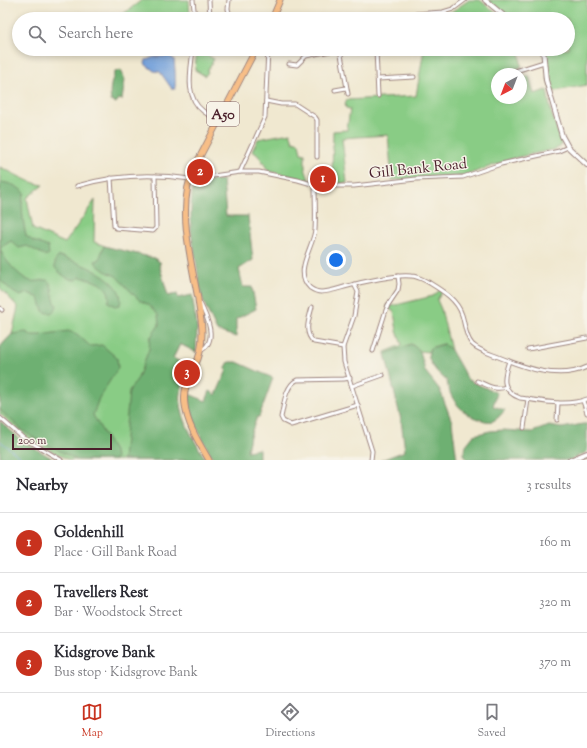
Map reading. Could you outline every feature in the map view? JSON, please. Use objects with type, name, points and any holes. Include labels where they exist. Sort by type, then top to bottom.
[{"type":"main road","points":[[275,12],[280,0]]},
{"type":"main road","name":"A50","points":[[209,460],[193,430],[184,400],[185,386],[200,351],[202,326],[187,234],[186,201],[190,178],[252,56]]},
{"type":"street","points":[[192,0],[194,12]]},
{"type":"street","points":[[209,0],[210,12]]},
{"type":"street","points":[[229,0],[229,12]]},
{"type":"street","points":[[443,12],[453,9],[465,0]]},
{"type":"street","points":[[485,0],[500,12]]},
{"type":"street","points":[[193,56],[191,94],[196,104],[203,111],[220,121]]},
{"type":"street","points":[[240,172],[265,117],[268,56]]},
{"type":"street","points":[[289,64],[297,67],[306,56]]},
{"type":"street","points":[[341,56],[348,94]]},
{"type":"street","points":[[376,56],[378,96]]},
{"type":"street","points":[[544,56],[546,80],[562,136],[568,147],[587,165]]},
{"type":"street","points":[[525,68],[544,62]]},
{"type":"street","points":[[378,79],[414,77]]},
{"type":"street","points":[[335,90],[346,88]]},
{"type":"street","points":[[266,100],[281,104],[295,104],[318,120],[317,157]]},
{"type":"street","name":"Gill Bank Road","points":[[77,186],[111,178],[155,176],[190,178],[240,172],[259,172],[315,185],[354,186],[416,179],[463,177],[501,164],[559,151],[568,147]]},
{"type":"street","points":[[111,178],[114,226],[116,228],[153,231],[156,228],[155,176]]},
{"type":"street","points":[[315,185],[314,233],[304,261],[306,280],[310,288],[315,291],[322,292],[354,284],[398,276],[419,277],[450,297],[462,314],[471,342],[475,347],[523,367],[554,372],[570,372],[587,367]]},
{"type":"street","points":[[373,351],[388,305],[398,290],[398,276]]},
{"type":"street","points":[[354,284],[358,292],[354,316],[343,347],[344,362],[372,451],[371,460]]},
{"type":"street","points":[[198,300],[209,320],[210,331],[206,346],[200,351]]},
{"type":"street","points":[[312,307],[307,330],[310,338],[314,342],[343,347]]},
{"type":"street","points":[[528,349],[587,338]]},
{"type":"street","points":[[509,361],[504,374],[506,387],[514,396],[558,403],[571,403],[585,400],[587,412]]},
{"type":"street","points":[[352,386],[383,375]]},
{"type":"street","points":[[350,378],[344,380],[297,380],[293,382],[287,391],[281,417],[283,421],[291,425],[358,405]]},
{"type":"street","points":[[477,381],[496,389],[506,387]]},
{"type":"street","points":[[524,428],[528,399]]},
{"type":"street","points":[[557,420],[558,403]]},
{"type":"street","points":[[0,418],[22,437],[61,460]]},
{"type":"street","points":[[570,460],[587,453]]},
{"type":"green space","points":[[142,0],[189,0],[190,12],[126,12]]},
{"type":"green space","points":[[469,0],[480,0],[495,12],[451,12]]},
{"type":"green space","points":[[488,0],[587,0],[587,85],[551,92],[548,80],[546,56],[575,56],[575,12],[503,12]]},
{"type":"green space","points":[[196,56],[209,56],[214,59],[205,76],[195,70]]},
{"type":"green space","points":[[423,56],[520,56],[521,67],[491,68],[491,104],[527,104],[527,76],[529,76],[534,94],[547,90],[551,112],[561,141],[561,146],[556,149],[514,158],[464,176],[392,180],[388,135],[342,138],[347,183],[332,184],[333,131],[347,130],[350,109],[346,108],[345,104],[347,100],[416,96]]},
{"type":"green space","points":[[121,70],[125,80],[122,100],[119,99],[116,103],[111,101],[111,86],[115,72]]},
{"type":"green space","points":[[290,133],[293,141],[299,143],[301,153],[305,154],[305,168],[309,180],[268,171],[260,157],[252,151],[258,139]]},
{"type":"green space","points":[[0,167],[26,180],[43,185],[27,198],[33,229],[65,243],[95,200],[94,242],[116,250],[154,258],[161,263],[159,264],[168,296],[177,294],[178,298],[196,316],[196,352],[180,344],[173,358],[180,362],[179,366],[187,373],[183,382],[181,396],[183,416],[191,435],[206,460],[69,460],[31,440],[0,414],[0,347],[12,334],[18,307],[0,288]]},
{"type":"green space","points":[[223,180],[226,216],[248,216],[253,260],[239,269],[243,287],[252,287],[256,309],[236,319],[236,337],[217,331],[206,308],[201,294],[191,231],[193,181]]},
{"type":"green space","points":[[0,182],[14,185],[25,193],[22,208],[26,236],[33,241],[48,247],[49,254],[46,256],[27,246],[19,248],[11,241],[0,248]]},
{"type":"green space","points":[[104,246],[154,258],[161,263],[159,264],[168,296],[177,294],[178,298],[192,295],[197,328],[196,352],[180,344],[173,358],[180,362],[179,366],[187,373],[183,382],[181,396],[183,416],[191,435],[206,460],[123,460],[129,391],[138,378],[149,349],[150,338],[159,325],[158,315],[149,305],[139,300],[116,276],[97,265],[95,261],[99,260]]},
{"type":"green space","points":[[0,248],[7,261],[24,278],[33,281],[47,280],[49,282],[52,286],[53,296],[57,306],[53,312],[48,313],[43,311],[39,298],[28,293],[20,296],[13,292],[0,280]]},
{"type":"green space","points":[[59,256],[88,267],[109,280],[116,287],[120,296],[120,305],[115,306],[108,302],[108,292],[102,285],[80,277],[73,280],[62,274],[55,268],[55,261]]},
{"type":"green space","points":[[440,290],[442,292],[437,300],[441,309],[451,350],[443,344],[430,348],[428,352],[420,351],[411,344],[385,354],[385,352],[402,345],[397,331],[394,312],[387,307],[388,305],[392,306],[433,296]]},
{"type":"green space","points":[[68,331],[77,334],[90,346],[102,345],[117,358],[118,368],[99,398],[93,415],[115,453],[115,460],[77,460],[32,437],[0,410],[0,347],[12,334],[26,332],[31,335],[40,335]]},
{"type":"green space","points":[[411,344],[420,351],[425,371],[440,390],[452,422],[457,460],[381,460],[405,451],[401,420],[385,354]]},
{"type":"green space","points":[[444,344],[451,350],[468,380],[497,393],[493,406],[505,410],[495,420],[487,421],[474,418],[463,410],[454,400],[448,388],[447,381],[433,366],[429,358],[430,348]]},
{"type":"green space","points":[[229,362],[237,362],[273,378],[259,417],[257,417],[250,436],[247,451],[259,449],[259,460],[214,460],[201,437],[194,420],[189,394],[206,401],[210,391],[216,395]]},
{"type":"green space","points":[[0,421],[21,440],[55,460],[0,460]]},
{"type":"green space","points":[[587,424],[587,452],[570,460],[467,460],[464,454],[466,445],[474,435],[490,431],[503,430],[532,432],[549,426],[562,428]]},
{"type":"water","points":[[169,56],[174,59],[175,89],[172,89],[160,72],[154,71],[145,64],[146,60],[154,57]]},
{"type":"waterway","points":[[0,441],[20,457]]},
{"type":"place","name":"Travellers Rest","points":[[200,172]]},
{"type":"place","name":"Goldenhill","points":[[323,179]]},
{"type":"place","name":"Kidsgrove Bank","points":[[187,373]]}]
